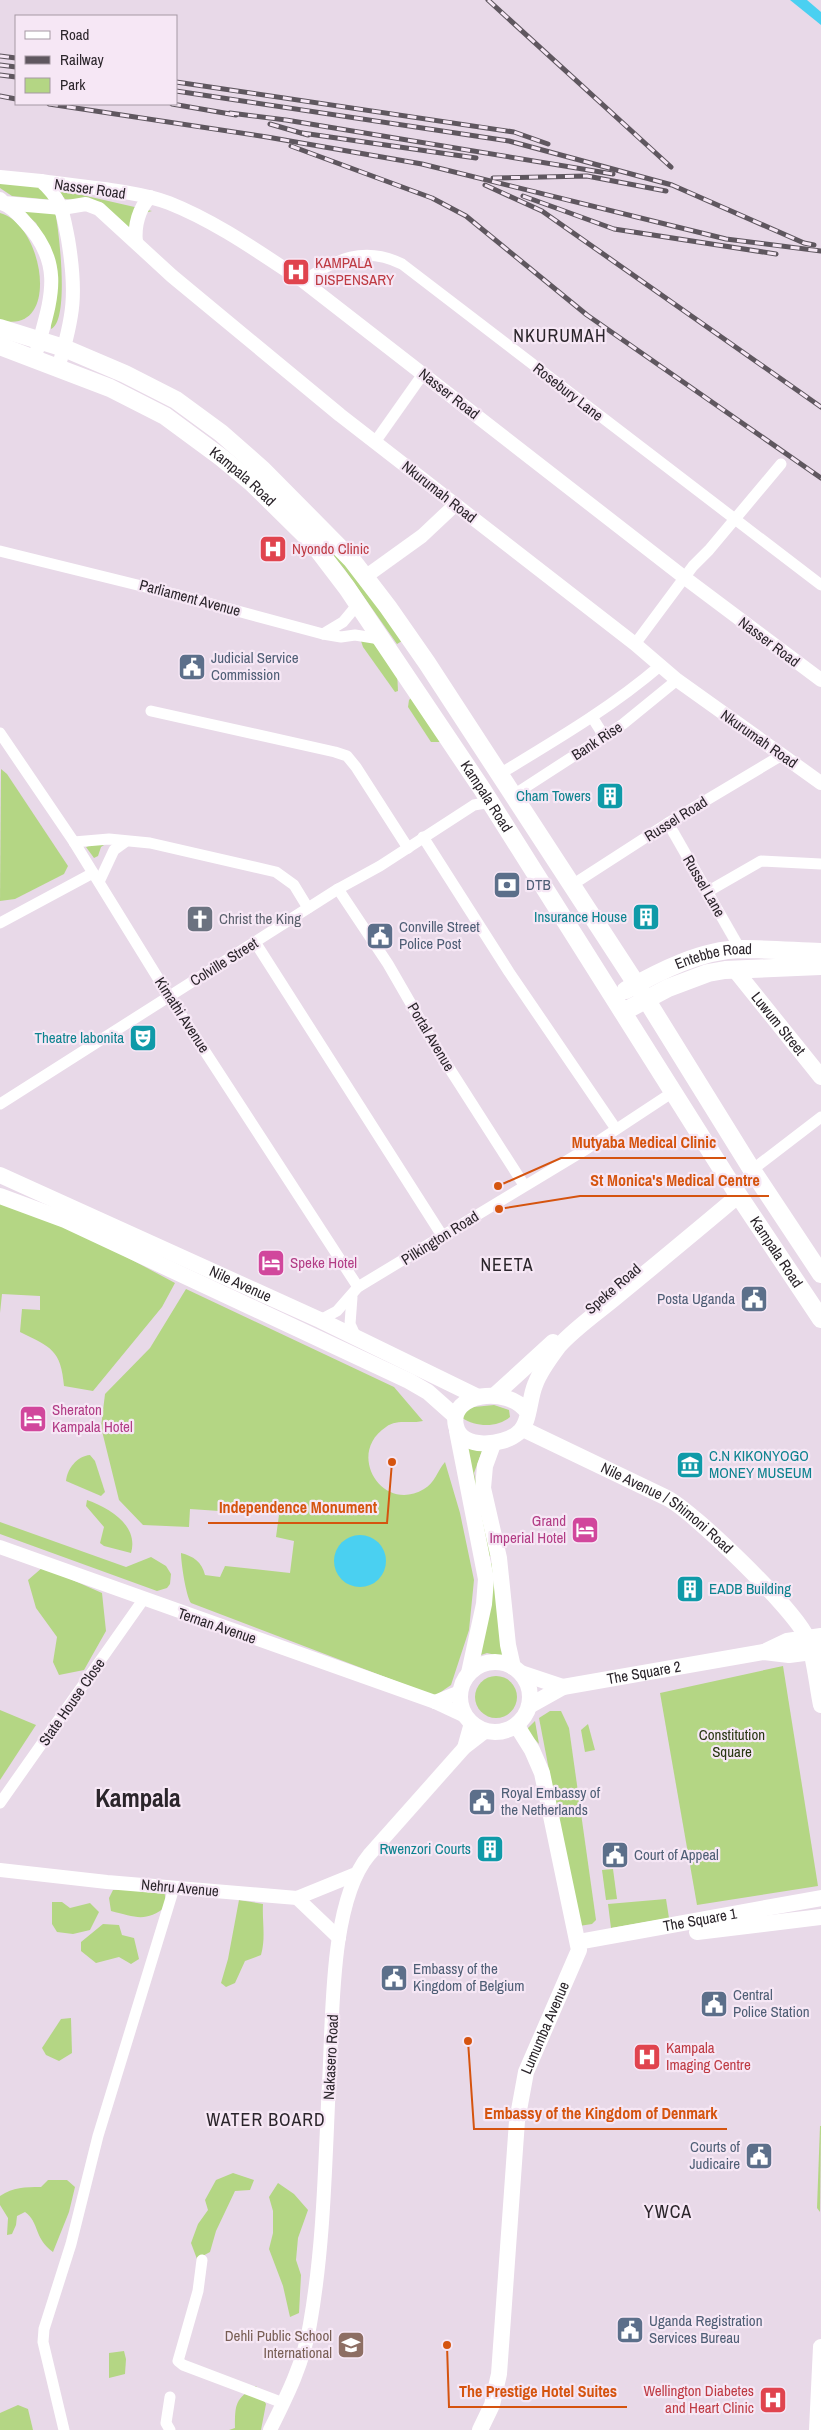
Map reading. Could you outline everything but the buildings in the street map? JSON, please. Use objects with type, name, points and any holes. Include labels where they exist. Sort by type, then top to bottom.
[{"type":"main road","name":"Kampala Road","points":[[0,328],[64,348],[167,395],[221,432],[296,502],[365,577],[422,656],[498,776],[572,884],[752,1170],[821,1274]]},
{"type":"main road","name":"Kampala Road","points":[[0,346],[118,391],[149,406],[179,425],[252,483],[312,542],[358,604],[482,799],[614,996],[736,1191],[821,1319]]},
{"type":"main road","name":"Entebbe Road","points":[[614,996],[636,984],[693,959],[740,949],[821,952]]},
{"type":"main road","name":"Entebbe Road","points":[[623,1012],[646,999],[708,973],[821,966]]},
{"type":"main road","name":"Luwum Street","points":[[735,970],[821,1077]]},
{"type":"main road","name":"Nile Avenue","points":[[0,1176],[320,1320],[478,1397]]},
{"type":"main road","name":"Speke Road","points":[[495,1395],[592,1306],[736,1191]]},
{"type":"main road","name":"Speke Road","points":[[527,1412],[535,1384],[561,1344],[736,1191]]},
{"type":"main road","name":"Nile Avenue","points":[[0,1196],[74,1223],[409,1381],[428,1392],[456,1424]]},
{"type":"main road","points":[[456,1424],[474,1441],[493,1444],[509,1439],[523,1429],[527,1420],[527,1412],[517,1402],[495,1395],[478,1397],[465,1404],[456,1424],[486,1580],[484,1604],[469,1673],[460,1692],[460,1704],[468,1719],[486,1732],[500,1733],[516,1726],[526,1714],[529,1706],[529,1689],[517,1670],[508,1645],[499,1558],[483,1488],[485,1466],[493,1444]]},
{"type":"main road","name":"Nile Avenue / Shimoni Road","points":[[523,1429],[676,1503],[774,1595],[815,1644]]},
{"type":"main road","name":"The Square 2","points":[[529,1706],[563,1687],[764,1652],[787,1642],[815,1644]]},
{"type":"main road","points":[[815,1644],[821,1705]]},
{"type":"main road","points":[[469,1673],[485,1663],[504,1663],[517,1670],[563,1687]]},
{"type":"main road","points":[[516,1726],[535,1756],[542,1772],[578,1946]]},
{"type":"main road","name":"The Square 1","points":[[578,1946],[821,1898]]},
{"type":"main road","name":"The Square 1","points":[[578,1946],[821,1917]]},
{"type":"main road","name":"Lumumba Avenue","points":[[480,2430],[492,2405],[499,2374],[517,2121],[526,2072],[578,1946]]},
{"type":"main road","points":[[817,2430],[821,2347]]},
{"type":"street","name":"Nasser Road","points":[[0,177],[42,181],[150,198],[168,203],[224,230],[303,282],[685,578],[821,680]]},
{"type":"street","points":[[42,181],[53,193],[62,208],[74,290],[70,324],[58,368]]},
{"type":"street","points":[[136,242],[136,228],[140,214],[150,198]]},
{"type":"street","points":[[1,202],[32,229],[41,244],[50,268],[51,298],[35,358]]},
{"type":"street","name":"Nkurumah Road","points":[[1,202],[62,208],[79,204],[92,206],[106,214],[224,319],[375,442],[635,644],[677,680],[821,783]]},
{"type":"street","name":"Rosebury Lane","points":[[303,282],[321,269],[360,254],[378,254],[402,264],[821,585]]},
{"type":"street","points":[[375,442],[423,374]]},
{"type":"street","points":[[635,644],[693,566],[781,464]]},
{"type":"street","points":[[365,577],[414,542],[456,505]]},
{"type":"street","name":"Parliament Avenue","points":[[0,551],[178,594],[323,634],[341,637],[355,635],[380,639]]},
{"type":"street","points":[[323,634],[344,622],[358,604]]},
{"type":"street","name":"Bank Rise","points":[[498,776],[625,695],[661,665]]},
{"type":"street","name":"Bank Rise","points":[[512,796],[643,710],[677,680]]},
{"type":"street","points":[[150,711],[312,746],[346,756],[356,767],[408,848]]},
{"type":"street","points":[[592,717],[604,736]]},
{"type":"street","name":"Kimathi Avenue","points":[[0,733],[74,842],[355,1292]]},
{"type":"street","name":"Russel Road","points":[[572,884],[668,823],[782,755]]},
{"type":"street","name":"Colville Street","points":[[0,1104],[338,889],[408,848],[482,799]]},
{"type":"street","name":"Russel Lane","points":[[668,823],[740,949]]},
{"type":"street","points":[[423,837],[508,972],[616,1129]]},
{"type":"street","points":[[74,842],[109,839],[150,843],[276,872],[294,885],[308,908]]},
{"type":"street","points":[[0,923],[96,877],[114,850],[125,842]]},
{"type":"street","points":[[707,892],[761,861],[821,864]]},
{"type":"street","name":"Portal Avenue","points":[[338,889],[388,964],[437,1048],[524,1185]]},
{"type":"street","points":[[255,942],[443,1237]]},
{"type":"street","name":"Pilkington Road","points":[[355,1292],[673,1092]]},
{"type":"street","points":[[752,1170],[821,1117]]},
{"type":"street","points":[[320,1320],[329,1316],[355,1292]]},
{"type":"street","points":[[355,1292],[350,1324],[356,1337]]},
{"type":"street","name":"Ternan Avenue","points":[[0,1547],[144,1600],[435,1702],[468,1719]]},
{"type":"street","name":"State House Close","points":[[0,1803],[144,1600]]},
{"type":"street","points":[[435,1702],[460,1692]]},
{"type":"street","name":"Nakasero Road","points":[[464,1748],[468,1719]]},
{"type":"street","name":"Nakasero Road","points":[[270,2430],[306,2348],[317,2266],[339,1938],[346,1899],[356,1874],[369,1855],[464,1748],[486,1732]]},
{"type":"street","name":"Nehru Avenue","points":[[0,1870],[174,1888],[297,1898],[356,1874]]},
{"type":"street","points":[[64,2430],[43,2342],[44,2329],[71,2244],[98,2136],[174,1888]]},
{"type":"street","points":[[297,1898],[339,1938]]},
{"type":"street","points":[[202,2260],[198,2291],[178,2361],[183,2365],[283,2403]]},
{"type":"street","points":[[170,2397],[166,2423],[170,2430]]},
{"type":"green space","points":[[0,182],[39,187],[53,200],[12,196],[0,188]]},
{"type":"green space","points":[[56,189],[152,211],[145,213],[131,232],[101,202],[65,199]]},
{"type":"green space","points":[[17,206],[55,211],[61,255],[62,293],[57,322],[51,329],[50,251],[36,223]]},
{"type":"green space","points":[[0,213],[15,221],[27,237],[36,256],[40,277],[39,297],[32,312],[20,321],[0,320]]},
{"type":"green space","points":[[295,509],[340,555],[402,641],[397,644],[345,570]]},
{"type":"green space","points":[[368,635],[397,671],[398,691],[395,692],[363,647],[361,641]]},
{"type":"green space","points":[[411,698],[442,742],[431,742],[408,707]]},
{"type":"green space","points":[[1,769],[7,774],[68,866],[64,874],[15,899],[0,901]]},
{"type":"green space","points":[[105,840],[107,843],[101,847],[98,856],[94,858],[86,847]]},
{"type":"green space","points":[[0,1200],[65,1224],[175,1283],[162,1307],[93,1391],[64,1386],[63,1374],[57,1357],[47,1346],[20,1332],[22,1309],[40,1310],[40,1296],[2,1294],[0,1313]]},
{"type":"green space","points":[[186,1289],[394,1387],[423,1421],[399,1422],[386,1427],[374,1438],[369,1452],[369,1465],[374,1478],[383,1487],[395,1494],[409,1495],[428,1486],[445,1462],[460,1513],[474,1580],[469,1630],[451,1685],[435,1696],[191,1603],[186,1587],[181,1553],[196,1560],[202,1566],[205,1575],[220,1577],[225,1566],[290,1573],[294,1541],[276,1537],[279,1515],[190,1509],[189,1527],[143,1525],[119,1500],[101,1427],[105,1394],[150,1348]]},
{"type":"green space","points":[[494,1405],[509,1410],[510,1417],[493,1425],[480,1425],[462,1418],[465,1411],[474,1407]]},
{"type":"green space","points":[[464,1442],[482,1451],[474,1473],[492,1556],[487,1557]]},
{"type":"green space","points":[[90,1455],[95,1461],[105,1492],[101,1496],[66,1481],[68,1472],[74,1464],[81,1458]]},
{"type":"green space","points":[[87,1500],[113,1513],[127,1526],[131,1534],[131,1553],[104,1546],[100,1543],[104,1527],[86,1506]]},
{"type":"green space","points":[[0,1522],[126,1567],[151,1557],[166,1566],[171,1574],[170,1584],[167,1588],[157,1591],[0,1534]]},
{"type":"green space","points":[[493,1563],[504,1657],[487,1653],[481,1655],[488,1564]]},
{"type":"green space","points":[[43,1567],[102,1593],[106,1631],[84,1670],[59,1675],[53,1662],[57,1637],[36,1608],[28,1580]]},
{"type":"green space","name":"Constitution Square","points":[[783,1666],[818,1886],[697,1905],[660,1693]]},
{"type":"green space","points":[[496,1676],[511,1682],[517,1697],[511,1712],[496,1718],[481,1712],[475,1697],[481,1682]]},
{"type":"green space","points":[[0,1710],[36,1725],[0,1780]]},
{"type":"green space","points":[[550,1711],[561,1711],[569,1728],[596,1920],[592,1924],[579,1926],[539,1718]]},
{"type":"green space","points":[[535,1721],[539,1744],[526,1730]]},
{"type":"green space","points":[[588,1724],[595,1750],[585,1752],[581,1730]]},
{"type":"green space","points":[[613,1869],[617,1899],[606,1900],[602,1870]]},
{"type":"green space","points":[[113,1890],[164,1891],[167,1906],[146,1917],[134,1917],[111,1911],[109,1898]]},
{"type":"green space","points":[[666,1899],[669,1918],[611,1928],[608,1904]]},
{"type":"green space","points":[[239,1900],[263,1904],[264,1936],[261,1955],[245,1961],[235,1983],[226,1987],[221,1983],[228,1959]]},
{"type":"green space","points":[[52,1902],[62,1902],[70,1908],[90,1903],[99,1912],[90,1930],[73,1934],[57,1932],[52,1924]]},
{"type":"green space","points":[[103,1924],[119,1925],[122,1935],[134,1938],[139,1959],[131,1964],[119,1957],[96,1963],[81,1951],[81,1942]]},
{"type":"green space","points":[[71,2018],[72,2053],[59,2061],[46,2055],[42,2048],[61,2019]]},
{"type":"green space","points":[[821,2126],[820,2212],[817,2208]]},
{"type":"green space","points":[[233,2173],[254,2180],[250,2190],[235,2191],[216,2231],[210,2252],[197,2259],[191,2243],[198,2224],[208,2210],[205,2200],[216,2180]]},
{"type":"green space","points":[[48,2180],[67,2180],[75,2187],[69,2212],[53,2252],[42,2241],[33,2221],[25,2212],[17,2216],[12,2234],[7,2235],[8,2218],[0,2205],[0,2196],[5,2193],[19,2188],[41,2187]]},
{"type":"green space","points":[[278,2183],[294,2194],[308,2210],[298,2238],[296,2260],[301,2275],[299,2313],[290,2317],[283,2286],[269,2249],[273,2233],[273,2211],[269,2197]]},
{"type":"green space","points":[[124,2351],[126,2359],[125,2374],[109,2378],[109,2353]]},
{"type":"green space","points":[[256,2386],[266,2404],[261,2430],[229,2430],[235,2428],[235,2413],[240,2399]]},
{"type":"green space","points":[[18,2405],[28,2409],[33,2430],[0,2430],[0,2413]]},
{"type":"water","points":[[790,0],[807,0],[821,12],[821,25]]},
{"type":"water","points":[[360,1535],[370,1537],[378,1543],[384,1551],[386,1561],[384,1571],[378,1579],[370,1585],[360,1587],[350,1585],[342,1579],[336,1571],[334,1561],[336,1551],[342,1543],[350,1537]]},
{"type":"railway","points":[[488,0],[671,167]]},
{"type":"railway","points":[[0,56],[15,58]]},
{"type":"railway","points":[[0,65],[15,67]]},
{"type":"railway","points":[[0,75],[15,77]]},
{"type":"railway","points":[[178,82],[514,132],[548,144]]},
{"type":"railway","points":[[178,91],[509,141],[672,185],[804,243],[814,245]]},
{"type":"railway","points":[[0,96],[15,99]]},
{"type":"railway","points":[[56,105],[267,137],[422,164],[726,239],[821,251]]},
{"type":"railway","points":[[178,105],[236,115]]},
{"type":"railway","points":[[230,113],[286,120],[613,174]]},
{"type":"railway","points":[[270,124],[308,135]]},
{"type":"railway","points":[[302,133],[476,158]]},
{"type":"railway","points":[[291,146],[432,198],[466,216],[587,315],[821,478]]},
{"type":"railway","points":[[493,178],[587,176],[666,191]]},
{"type":"railway","points":[[485,185],[542,211],[821,407]]},
{"type":"railway","points":[[523,196],[614,229],[776,254]]},
{"type":"place","name":"KAMPALA DISPENSARY","points":[[296,272]]},
{"type":"place","name":"Nyondo Clinic","points":[[273,549]]},
{"type":"place","name":"Judicial Service Commission","points":[[192,667]]},
{"type":"place","name":"Cham Towers","points":[[610,796]]},
{"type":"place","name":"DTB","points":[[507,885]]},
{"type":"place","name":"Insurance House","points":[[646,917]]},
{"type":"place","name":"Christ the King","points":[[200,919]]},
{"type":"place","name":"Conville Street Police Post","points":[[380,936]]},
{"type":"place","name":"Theatre labonita","points":[[143,1038]]},
{"type":"place","name":"Mutyaba Medical Clinic","points":[[498,1186]]},
{"type":"place","name":"St Monica's Medical Centre","points":[[499,1209]]},
{"type":"place","name":"Speke Hotel","points":[[271,1263]]},
{"type":"place","name":"Posta Uganda","points":[[754,1299]]},
{"type":"place","name":"Sheraton Kampala Hotel","points":[[33,1419]]},
{"type":"place","name":"Independence Monument","points":[[392,1462]]},
{"type":"place","name":"C.N KIKONYOGO MONEY MUSEUM","points":[[690,1465]]},
{"type":"place","name":"Grand Imperial Hotel","points":[[585,1530]]},
{"type":"place","name":"EADB Building","points":[[690,1589]]},
{"type":"place","name":"Royal Embassy of the Netherlands","points":[[482,1802]]},
{"type":"place","name":"Rwenzori Courts","points":[[490,1849]]},
{"type":"place","name":"Court of Appeal","points":[[615,1855]]},
{"type":"place","name":"Embassy of the Kingdom of Belgium","points":[[394,1978]]},
{"type":"place","name":"Central Police Station","points":[[714,2004]]},
{"type":"place","name":"Embassy of the Kingdom of Denmark","points":[[468,2041]]},
{"type":"place","name":"Kampala Imaging Centre","points":[[647,2057]]},
{"type":"place","name":"Courts of Judicaire","points":[[759,2156]]},
{"type":"place","name":"Uganda Registration Services Bureau","points":[[630,2330]]},
{"type":"place","name":"Dehli Public School International","points":[[351,2345]]},
{"type":"place","name":"The Prestige Hotel Suites","points":[[447,2345]]},
{"type":"place","name":"Wellington Diabetes and Heart Clinic","points":[[773,2400]]},
{"type":"district","name":"NKURUMAH","points":[[560,336]]},
{"type":"district","name":"NEETA","points":[[507,1265]]},
{"type":"district","name":"Kampala","points":[[138,1798]]},
{"type":"district","name":"WATER BOARD","points":[[266,2120]]},
{"type":"district","name":"YWCA","points":[[668,2212]]}]
